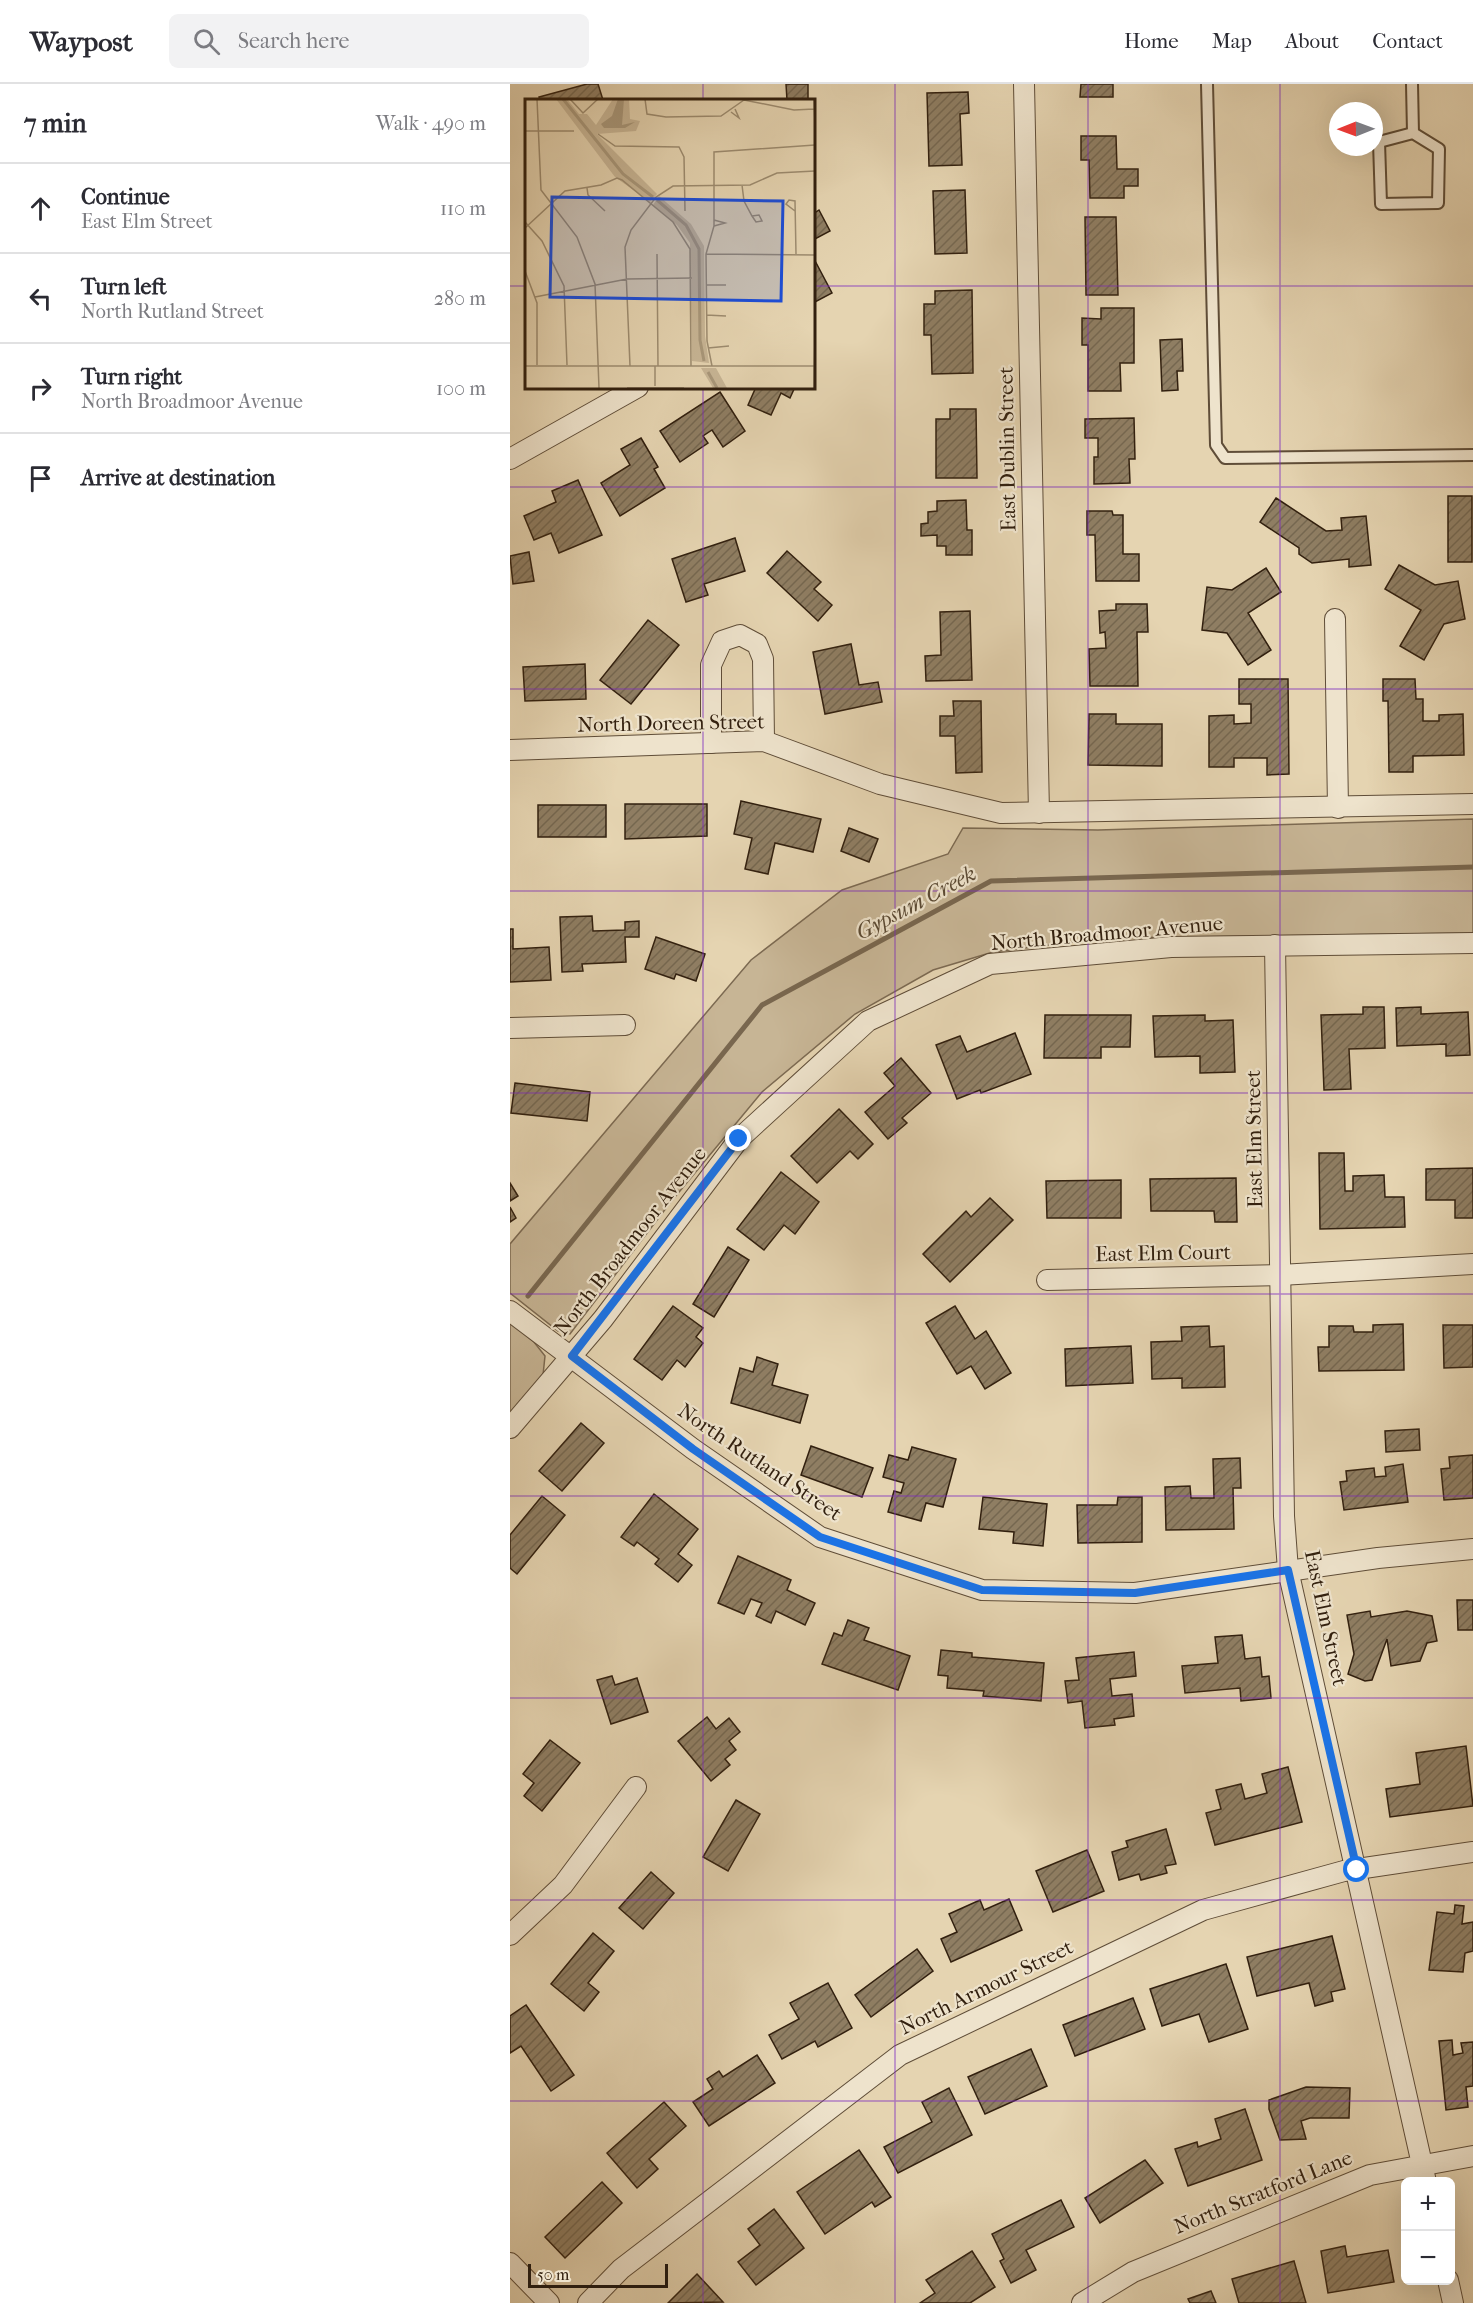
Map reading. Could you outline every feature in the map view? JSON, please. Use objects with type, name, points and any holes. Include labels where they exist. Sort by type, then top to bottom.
[{"type":"street","name":"East Dublin Street","points":[[1024,84],[1038,813]]},
{"type":"street","points":[[510,459],[636,388]]},
{"type":"street","points":[[1335,619],[1338,807]]},
{"type":"street","points":[[711,743],[711,665],[722,641],[740,635],[757,644],[763,659],[764,741]]},
{"type":"street","name":"North Doreen Street","points":[[510,750],[764,741],[880,784],[1001,813],[1038,813]]},
{"type":"street","points":[[1038,813],[1473,804]]},
{"type":"street","name":"North Broadmoor Avenue","points":[[510,1428],[572,1356],[739,1139],[868,1021],[990,964],[1171,947],[1473,943]]},
{"type":"street","name":"East Elm Street","points":[[1275,945],[1284,1516],[1288,1570],[1424,2173]]},
{"type":"street","points":[[510,1029],[625,1025]]},
{"type":"street","name":"East Elm Court","points":[[1047,1280],[1280,1275],[1473,1264]]},
{"type":"street","name":"North Rutland Street","points":[[510,1311],[693,1449],[820,1537],[982,1590],[1135,1593],[1288,1570],[1473,1550]]},
{"type":"street","points":[[510,1935],[563,1885],[636,1787]]},
{"type":"street","name":"North Armour Street","points":[[588,2303],[621,2269],[900,2055],[1203,1910],[1357,1870],[1473,1852]]},
{"type":"street","name":"North Stratford Lane","points":[[1082,2303],[1133,2272],[1370,2175],[1424,2173],[1473,2156]]},
{"type":"street","points":[[510,2263],[549,2303]]},
{"type":"street","points":[[1449,2285],[1453,2303]]},
{"type":"lane","points":[[1207,84],[1216,445],[1225,458],[1473,455]]},
{"type":"lane","points":[[1412,84],[1413,133]]},
{"type":"lane","points":[[1413,133],[1439,150],[1438,203],[1381,204],[1378,142],[1413,133]]},
{"type":"shaded area","points":[[1473,819],[1473,933],[1105,938],[993,952],[933,970],[855,1014],[762,1092],[670,1203],[570,1334],[558,1331],[510,1293],[510,1244],[751,960],[842,890],[948,854],[963,828],[1098,830]]},
{"type":"shaded area","points":[[510,1322],[534,1342],[545,1356],[543,1375],[510,1414]]},
{"type":"building","points":[[587,84],[598,84],[603,99],[540,99],[539,97]]},
{"type":"building","points":[[786,84],[808,84],[808,99],[787,99]]},
{"type":"building","points":[[1081,84],[1113,84],[1113,97],[1080,97]]},
{"type":"building","points":[[968,92],[969,113],[960,114],[962,165],[929,166],[927,93]]},
{"type":"building","points":[[1081,136],[1116,136],[1117,169],[1138,169],[1138,186],[1124,186],[1124,198],[1090,198],[1089,160],[1081,160]]},
{"type":"building","points":[[965,190],[967,253],[935,254],[933,191]]},
{"type":"building","points":[[819,210],[830,231],[814,239],[814,213]]},
{"type":"building","points":[[1085,217],[1116,217],[1118,295],[1086,295]]},
{"type":"building","points":[[814,259],[832,293],[814,302]]},
{"type":"building","points":[[972,290],[973,373],[932,374],[931,335],[924,335],[924,304],[935,304],[935,291]]},
{"type":"building","points":[[1101,308],[1134,308],[1134,363],[1120,363],[1121,391],[1088,391],[1088,345],[1082,345],[1082,318],[1101,319]]},
{"type":"building","points":[[1182,339],[1183,371],[1177,371],[1178,390],[1162,391],[1160,340]]},
{"type":"building","points":[[756,388],[795,388],[790,398],[781,393],[771,415],[748,405]]},
{"type":"building","points":[[720,392],[745,431],[723,447],[712,430],[703,436],[708,443],[680,462],[660,431]]},
{"type":"building","points":[[950,409],[976,409],[977,478],[936,478],[936,419],[950,419]]},
{"type":"building","points":[[1134,418],[1135,459],[1129,459],[1130,483],[1094,484],[1094,457],[1098,457],[1098,438],[1085,438],[1085,419]]},
{"type":"building","points":[[641,438],[658,467],[654,469],[665,488],[620,516],[601,483],[630,465],[621,449]]},
{"type":"building","points":[[578,480],[602,535],[559,553],[551,533],[534,540],[524,516],[556,502],[552,491]]},
{"type":"building","points":[[1448,496],[1472,496],[1472,562],[1448,562]]},
{"type":"building","points":[[1276,498],[1326,531],[1342,530],[1341,518],[1366,516],[1371,565],[1349,567],[1349,559],[1312,563],[1299,554],[1299,548],[1260,522]]},
{"type":"building","points":[[966,500],[967,530],[972,530],[972,555],[946,555],[946,546],[937,546],[937,535],[921,536],[921,524],[928,523],[928,512],[937,511],[937,501]]},
{"type":"building","points":[[1087,511],[1112,511],[1113,515],[1123,515],[1123,554],[1139,554],[1139,581],[1096,581],[1095,535],[1087,535]]},
{"type":"building","points":[[735,538],[745,571],[704,584],[708,595],[686,602],[672,559]]},
{"type":"building","points":[[787,551],[821,582],[814,589],[832,605],[818,621],[767,573]]},
{"type":"building","points":[[529,552],[534,581],[513,584],[510,556]]},
{"type":"building","points":[[1399,565],[1435,585],[1458,581],[1465,619],[1444,624],[1424,660],[1400,646],[1421,610],[1385,589]]},
{"type":"building","points":[[1266,568],[1281,592],[1248,613],[1271,650],[1248,665],[1227,633],[1202,630],[1207,587],[1232,590]]},
{"type":"building","points":[[1116,604],[1147,604],[1148,632],[1137,632],[1138,686],[1090,686],[1089,649],[1106,648],[1105,632],[1100,633],[1099,611],[1116,610]]},
{"type":"building","points":[[970,611],[972,680],[926,681],[925,656],[941,655],[940,612]]},
{"type":"building","points":[[648,620],[679,645],[631,704],[600,680]]},
{"type":"building","points":[[851,644],[859,685],[878,682],[882,702],[825,714],[813,652]]},
{"type":"building","points":[[585,664],[586,699],[525,701],[523,667]]},
{"type":"building","points":[[1239,679],[1288,679],[1289,774],[1267,775],[1267,758],[1234,758],[1234,767],[1209,767],[1209,716],[1234,715],[1234,724],[1251,723],[1251,704],[1239,704]]},
{"type":"building","points":[[1383,679],[1415,679],[1416,699],[1423,699],[1423,721],[1439,721],[1439,715],[1463,714],[1464,755],[1413,756],[1413,772],[1389,772],[1388,701],[1383,701]]},
{"type":"building","points":[[953,701],[981,701],[982,772],[956,773],[955,736],[940,736],[940,716],[954,716]]},
{"type":"building","points":[[1089,714],[1116,714],[1116,724],[1162,724],[1162,766],[1088,765]]},
{"type":"building","points":[[741,801],[821,819],[813,852],[775,843],[768,874],[745,869],[752,838],[734,834]]},
{"type":"building","points":[[625,804],[707,804],[707,836],[625,839]]},
{"type":"building","points":[[538,805],[606,805],[606,837],[538,837]]},
{"type":"building","points":[[849,828],[878,839],[869,862],[841,851]]},
{"type":"building","points":[[592,916],[593,931],[625,930],[625,922],[639,921],[639,937],[625,937],[626,962],[582,964],[583,971],[562,972],[560,917]]},
{"type":"building","points":[[510,929],[513,929],[513,949],[549,947],[551,980],[510,982]]},
{"type":"building","points":[[656,937],[705,954],[696,981],[676,974],[674,979],[645,969]]},
{"type":"building","points":[[1363,1007],[1384,1007],[1385,1048],[1349,1049],[1351,1089],[1324,1090],[1321,1015],[1363,1014]]},
{"type":"building","points":[[1421,1007],[1421,1014],[1468,1012],[1470,1055],[1446,1056],[1446,1044],[1397,1046],[1396,1008]]},
{"type":"building","points":[[1045,1015],[1131,1015],[1130,1047],[1101,1047],[1101,1058],[1044,1058]]},
{"type":"building","points":[[1205,1015],[1205,1021],[1233,1020],[1235,1072],[1200,1073],[1200,1056],[1155,1057],[1153,1016]]},
{"type":"building","points":[[1015,1033],[1031,1074],[981,1093],[980,1090],[957,1099],[936,1045],[960,1036],[967,1052]]},
{"type":"building","points":[[901,1058],[931,1093],[902,1118],[907,1123],[888,1139],[865,1112],[895,1086],[884,1073]]},
{"type":"building","points":[[515,1083],[590,1092],[587,1121],[511,1113]]},
{"type":"building","points":[[839,1109],[873,1144],[858,1159],[850,1151],[817,1183],[791,1156]]},
{"type":"building","points":[[1319,1153],[1344,1153],[1345,1191],[1353,1191],[1353,1176],[1384,1175],[1385,1197],[1404,1197],[1405,1227],[1320,1229]]},
{"type":"building","points":[[1473,1168],[1473,1218],[1455,1218],[1455,1200],[1426,1200],[1426,1169]]},
{"type":"building","points":[[781,1172],[819,1202],[795,1234],[784,1225],[764,1250],[737,1229]]},
{"type":"building","points":[[1236,1178],[1237,1222],[1215,1222],[1214,1211],[1151,1211],[1150,1179]]},
{"type":"building","points":[[1121,1180],[1121,1218],[1047,1218],[1046,1181]]},
{"type":"building","points":[[510,1183],[518,1196],[510,1201]]},
{"type":"building","points":[[990,1198],[1013,1220],[950,1282],[923,1254],[966,1211],[971,1217]]},
{"type":"building","points":[[510,1207],[516,1218],[510,1222]]},
{"type":"building","points":[[728,1247],[749,1260],[714,1317],[693,1304]]},
{"type":"building","points":[[673,1306],[703,1328],[696,1337],[703,1343],[685,1367],[677,1360],[662,1380],[634,1359]]},
{"type":"building","points":[[955,1306],[975,1339],[986,1331],[1011,1373],[985,1389],[971,1366],[957,1374],[926,1323]]},
{"type":"building","points":[[1403,1324],[1404,1370],[1319,1371],[1318,1347],[1329,1347],[1329,1326],[1353,1326],[1354,1332],[1373,1332],[1373,1325]]},
{"type":"building","points":[[1443,1325],[1473,1325],[1473,1367],[1444,1368]]},
{"type":"building","points":[[1209,1326],[1210,1347],[1224,1346],[1225,1387],[1182,1388],[1182,1378],[1152,1379],[1151,1342],[1182,1341],[1181,1327]]},
{"type":"building","points":[[1131,1346],[1133,1383],[1066,1386],[1065,1349]]},
{"type":"building","points":[[757,1357],[778,1364],[772,1385],[808,1395],[800,1423],[731,1403],[740,1368],[753,1372]]},
{"type":"building","points":[[581,1423],[604,1443],[562,1491],[539,1471]]},
{"type":"building","points":[[1419,1429],[1420,1450],[1386,1452],[1385,1431]]},
{"type":"building","points":[[811,1446],[873,1468],[862,1497],[801,1475]]},
{"type":"building","points":[[912,1447],[956,1459],[943,1507],[926,1503],[921,1521],[888,1512],[894,1491],[901,1493],[904,1483],[883,1477],[889,1455],[908,1460]]},
{"type":"building","points":[[1473,1455],[1473,1498],[1444,1500],[1441,1469],[1450,1468],[1449,1457]]},
{"type":"building","points":[[1240,1458],[1241,1488],[1233,1488],[1234,1529],[1166,1530],[1165,1487],[1190,1486],[1191,1498],[1214,1498],[1213,1459]]},
{"type":"building","points":[[1403,1464],[1408,1502],[1344,1510],[1340,1482],[1347,1481],[1346,1471],[1374,1468],[1375,1477],[1386,1476],[1385,1467]]},
{"type":"building","points":[[654,1494],[698,1529],[678,1554],[692,1565],[678,1582],[655,1564],[659,1559],[637,1542],[634,1546],[621,1537]]},
{"type":"building","points":[[542,1496],[565,1515],[517,1574],[510,1568],[510,1535]]},
{"type":"building","points":[[983,1497],[1047,1504],[1043,1546],[1013,1543],[1014,1532],[979,1529]]},
{"type":"building","points":[[1118,1497],[1142,1497],[1142,1542],[1078,1543],[1077,1505],[1117,1505]]},
{"type":"building","points":[[738,1556],[791,1580],[787,1590],[815,1603],[805,1625],[776,1611],[771,1623],[756,1616],[762,1603],[751,1599],[744,1614],[718,1603]]},
{"type":"building","points":[[1457,1600],[1473,1600],[1473,1630],[1458,1630]]},
{"type":"building","points":[[1370,1611],[1371,1617],[1407,1611],[1432,1616],[1437,1641],[1427,1643],[1420,1661],[1391,1666],[1387,1639],[1372,1680],[1365,1681],[1348,1674],[1354,1654],[1347,1615]]},
{"type":"building","points":[[848,1620],[869,1628],[864,1640],[910,1656],[898,1690],[822,1664],[834,1633],[842,1636]]},
{"type":"building","points":[[1242,1635],[1245,1659],[1260,1657],[1262,1677],[1269,1676],[1271,1698],[1241,1701],[1240,1688],[1185,1693],[1182,1666],[1218,1663],[1215,1637]]},
{"type":"building","points":[[941,1650],[972,1653],[972,1657],[1044,1663],[1041,1701],[983,1696],[984,1691],[947,1688],[948,1676],[938,1675]]},
{"type":"building","points":[[1134,1652],[1136,1676],[1110,1679],[1112,1696],[1132,1694],[1134,1716],[1114,1719],[1115,1725],[1085,1728],[1082,1701],[1068,1703],[1065,1681],[1079,1680],[1076,1658]]},
{"type":"building","points":[[612,1676],[615,1685],[637,1678],[648,1712],[611,1724],[597,1680]]},
{"type":"building","points":[[707,1717],[716,1729],[729,1718],[740,1732],[729,1741],[736,1750],[725,1759],[730,1765],[711,1781],[678,1741]]},
{"type":"building","points":[[550,1740],[580,1763],[542,1811],[524,1796],[534,1783],[523,1774]]},
{"type":"building","points":[[1466,1746],[1473,1806],[1390,1817],[1386,1789],[1420,1784],[1416,1753]]},
{"type":"building","points":[[1288,1767],[1302,1822],[1215,1845],[1206,1813],[1221,1809],[1216,1790],[1241,1784],[1245,1799],[1267,1793],[1262,1774]]},
{"type":"building","points":[[736,1800],[760,1814],[728,1871],[703,1857]]},
{"type":"building","points":[[1166,1829],[1176,1864],[1165,1866],[1167,1873],[1141,1880],[1139,1874],[1119,1880],[1112,1852],[1128,1847],[1126,1841]]},
{"type":"building","points":[[1087,1850],[1104,1891],[1053,1912],[1036,1871]]},
{"type":"building","points":[[651,1872],[674,1893],[643,1929],[619,1908]]},
{"type":"building","points":[[1009,1899],[1022,1930],[951,1962],[941,1939],[957,1932],[949,1914],[980,1900],[984,1910]]},
{"type":"building","points":[[1455,1905],[1464,1906],[1462,1924],[1473,1922],[1473,1951],[1465,1953],[1463,1972],[1429,1970],[1437,1912],[1454,1914]]},
{"type":"building","points":[[593,1933],[614,1951],[588,1983],[599,1992],[584,2011],[551,1984]]},
{"type":"building","points":[[1332,1936],[1345,1989],[1331,1992],[1333,2001],[1315,2006],[1309,1983],[1257,1996],[1247,1957]]},
{"type":"building","points":[[917,1949],[933,1971],[871,2017],[855,1995]]},
{"type":"building","points":[[1226,1964],[1248,2029],[1209,2042],[1199,2014],[1162,2026],[1150,1989]]},
{"type":"building","points":[[828,1983],[852,2028],[818,2047],[815,2041],[782,2059],[769,2035],[799,2019],[790,2003]]},
{"type":"building","points":[[1133,1998],[1145,2029],[1075,2056],[1063,2025]]},
{"type":"building","points":[[526,2005],[574,2075],[551,2091],[521,2046],[510,2053],[510,2016]]},
{"type":"building","points":[[1452,2040],[1453,2055],[1463,2053],[1461,2043],[1473,2042],[1473,2086],[1466,2087],[1468,2107],[1446,2110],[1439,2041]]},
{"type":"building","points":[[1031,2049],[1047,2086],[985,2114],[968,2077]]},
{"type":"building","points":[[757,2055],[775,2083],[709,2126],[693,2102],[713,2089],[707,2079],[719,2071],[723,2077]]},
{"type":"building","points":[[1306,2087],[1350,2088],[1349,2118],[1310,2118],[1301,2121],[1306,2139],[1280,2140],[1269,2109],[1269,2100]]},
{"type":"building","points":[[949,2088],[972,2135],[898,2173],[884,2147],[932,2122],[922,2102]]},
{"type":"building","points":[[664,2102],[686,2126],[649,2159],[658,2169],[637,2188],[607,2153]]},
{"type":"building","points":[[1245,2109],[1262,2160],[1188,2186],[1175,2149],[1197,2142],[1198,2147],[1221,2139],[1215,2119]]},
{"type":"building","points":[[859,2150],[891,2197],[875,2207],[872,2202],[825,2234],[797,2192]]},
{"type":"building","points":[[1145,2160],[1163,2183],[1100,2223],[1085,2198]]},
{"type":"building","points":[[602,2182],[622,2203],[565,2258],[545,2237]]},
{"type":"building","points":[[1061,2200],[1074,2227],[1026,2250],[1036,2270],[1011,2283],[1000,2261],[1004,2259],[992,2234]]},
{"type":"building","points":[[774,2209],[804,2248],[756,2285],[738,2262],[760,2245],[748,2229]]},
{"type":"building","points":[[1345,2246],[1347,2257],[1388,2250],[1394,2282],[1328,2293],[1321,2251]]},
{"type":"building","points":[[972,2251],[995,2287],[970,2303],[920,2303],[935,2293],[926,2280]]},
{"type":"building","points":[[1294,2261],[1306,2303],[1239,2303],[1232,2279]]},
{"type":"building","points":[[697,2274],[723,2302],[668,2303]]},
{"type":"building","points":[[1211,2291],[1216,2303],[1190,2303],[1188,2299]]},
{"type":"waterway","name":"Gypsum Creek","points":[[528,1296],[762,1005],[991,881],[1473,867]]},
{"type":"route","points":[[739,1139],[603,1319],[572,1356],[693,1449],[820,1537],[982,1590],[1135,1593],[1288,1570],[1357,1870]]}]
